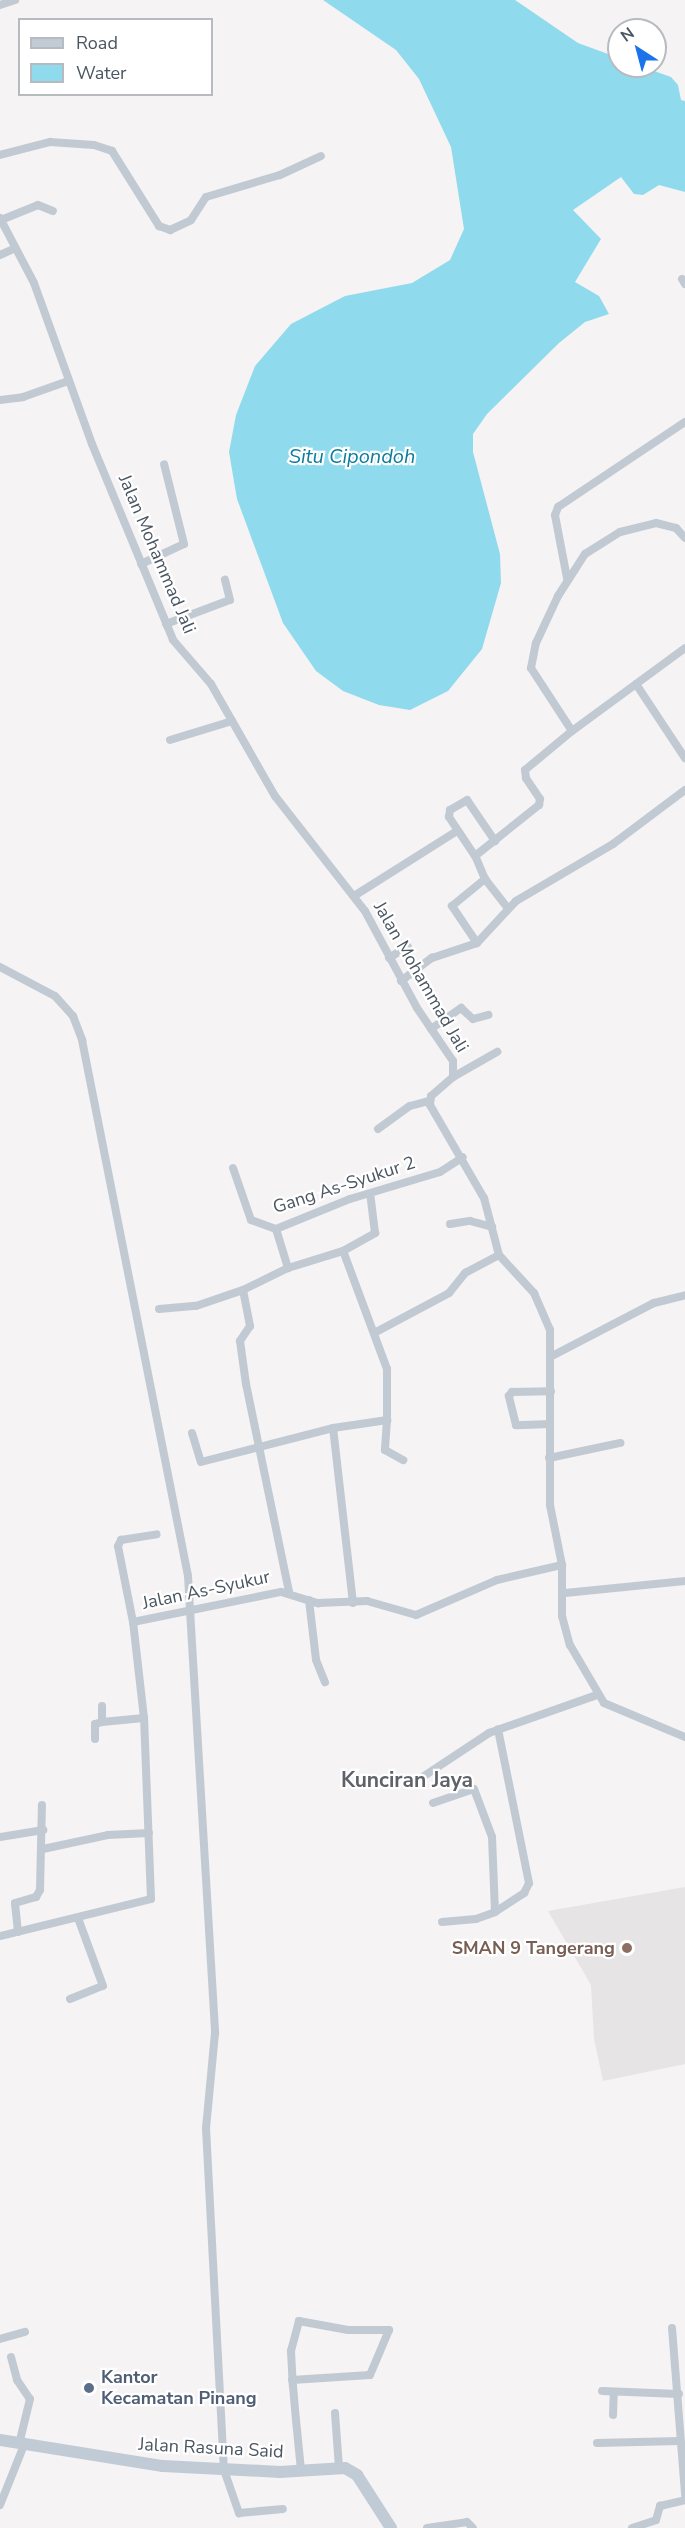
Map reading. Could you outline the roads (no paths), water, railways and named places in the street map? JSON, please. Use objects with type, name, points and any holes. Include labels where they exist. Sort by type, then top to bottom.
[{"type":"main road","name":"Jalan Rasuna Said","points":[[0,2440],[163,2466],[224,2470],[339,2468]]},
{"type":"main road","points":[[339,2468],[357,2475],[391,2528]]},
{"type":"street","points":[[2,3],[15,0]]},
{"type":"street","points":[[0,155],[50,142],[112,151],[157,223],[170,230],[191,220],[206,197],[280,174],[321,156]]},
{"type":"street","points":[[1,219],[38,205],[53,211]]},
{"type":"street","name":"Jalan Mohammad Jali","points":[[1,219],[47,315],[68,381],[166,624],[179,648],[211,684],[275,796],[354,896],[401,981],[430,1029],[453,1061],[453,1077],[429,1101]]},
{"type":"street","points":[[0,255],[16,248]]},
{"type":"street","points":[[0,400],[23,397],[68,381]]},
{"type":"street","points":[[567,579],[555,515],[558,507],[685,422]]},
{"type":"street","points":[[141,564],[184,544],[164,464]]},
{"type":"street","points":[[572,731],[531,668],[536,643],[567,579],[585,554],[631,528],[667,525],[685,538]]},
{"type":"street","points":[[166,624],[230,600],[225,580]]},
{"type":"street","points":[[475,856],[539,806],[540,799],[526,778],[525,770],[572,731],[685,648]]},
{"type":"street","points":[[636,684],[685,758]]},
{"type":"street","points":[[170,740],[232,721]]},
{"type":"street","points":[[401,981],[432,958],[477,943],[508,908],[613,844],[685,790]]},
{"type":"street","points":[[495,841],[466,800],[448,813],[457,831],[475,856],[486,879],[508,908]]},
{"type":"street","points":[[354,896],[457,831]]},
{"type":"street","points":[[477,943],[452,906],[486,879]]},
{"type":"street","points":[[389,958],[408,946]]},
{"type":"street","points":[[0,967],[55,996],[73,1016],[82,1040],[188,1576],[215,2033],[206,2128],[224,2470],[239,2513],[283,2509]]},
{"type":"street","points":[[430,1029],[460,1008],[473,1019],[488,1015]]},
{"type":"street","points":[[453,1077],[497,1052]]},
{"type":"street","points":[[378,1129],[410,1106],[429,1101],[463,1157],[484,1198],[499,1255],[543,1306],[552,1356],[550,1504],[562,1565],[565,1593],[564,1631],[597,1695],[614,1708],[685,1737]]},
{"type":"street","name":"Gang As-Syukur 2","points":[[233,1168],[251,1220],[276,1229],[350,1198],[370,1195],[440,1172],[463,1157]]},
{"type":"street","points":[[159,1310],[196,1306],[243,1290],[288,1268],[343,1251],[375,1233],[370,1195]]},
{"type":"street","points":[[450,1224],[470,1221],[492,1227]]},
{"type":"street","points":[[276,1229],[288,1268]]},
{"type":"street","points":[[343,1251],[376,1332],[387,1369],[385,1450],[403,1460]]},
{"type":"street","points":[[376,1332],[449,1293],[465,1273],[499,1255]]},
{"type":"street","points":[[243,1290],[250,1326],[240,1341],[257,1448],[289,1592]]},
{"type":"street","points":[[552,1356],[654,1303],[685,1294]]},
{"type":"street","points":[[550,1424],[516,1425],[509,1396],[512,1392],[551,1391]]},
{"type":"street","points":[[192,1433],[201,1462],[333,1428],[387,1420]]},
{"type":"street","points":[[333,1428],[353,1603]]},
{"type":"street","points":[[549,1458],[620,1443]]},
{"type":"street","points":[[133,1622],[118,1542],[157,1534]]},
{"type":"street","name":"Jalan As-Syukur","points":[[0,1936],[151,1899],[144,1718],[133,1622],[264,1593],[289,1592],[309,1600],[353,1603],[367,1601],[416,1615],[497,1580],[562,1565]]},
{"type":"street","points":[[565,1593],[685,1581]]},
{"type":"street","points":[[309,1600],[316,1660],[325,1682]]},
{"type":"street","points":[[418,1780],[498,1729],[597,1695]]},
{"type":"street","points":[[102,1706],[102,1722]]},
{"type":"street","points":[[95,1739],[95,1724],[144,1718]]},
{"type":"street","points":[[442,1922],[476,1919],[495,1912],[524,1893],[529,1882],[498,1729]]},
{"type":"street","points":[[433,1803],[474,1789],[493,1843],[495,1912]]},
{"type":"street","points":[[18,1932],[15,1903],[36,1897],[40,1890],[44,1830],[42,1805]]},
{"type":"street","points":[[0,1837],[44,1830]]},
{"type":"street","points":[[43,1849],[108,1835],[149,1833]]},
{"type":"street","points":[[70,1999],[103,1986],[78,1918]]},
{"type":"street","points":[[292,2380],[370,2375],[389,2330],[348,2330],[299,2321],[291,2351],[292,2380],[301,2470]]},
{"type":"street","points":[[672,2328],[681,2365],[679,2394],[682,2410],[679,2441],[683,2458],[685,2495]]},
{"type":"street","points":[[0,2339],[25,2332]]},
{"type":"street","points":[[0,2505],[22,2445],[30,2399],[17,2380],[11,2357]]},
{"type":"street","points":[[602,2391],[679,2394]]},
{"type":"street","points":[[613,2415],[614,2392]]},
{"type":"street","points":[[335,2413],[339,2468]]},
{"type":"street","points":[[597,2443],[679,2441]]},
{"type":"street","points":[[632,2528],[647,2527],[660,2514],[660,2506],[685,2500]]},
{"type":"street","points":[[427,2528],[467,2522],[473,2528]]},
{"type":"water","name":"Situ Cipondoh","points":[[323,0],[515,0],[578,43],[607,54],[607,78],[667,78],[667,76],[678,85],[681,100],[685,101],[685,192],[659,185],[643,195],[634,194],[621,177],[573,210],[601,239],[575,282],[599,296],[609,314],[585,322],[559,343],[487,414],[473,434],[473,452],[500,554],[501,583],[482,649],[448,691],[410,710],[379,705],[343,691],[316,671],[283,623],[237,499],[229,452],[236,415],[255,366],[291,324],[345,296],[412,283],[450,260],[464,229],[451,147],[419,79],[396,50]]},
{"type":"place","name":"SMAN 9 Tangerang","points":[[627,1948]]},
{"type":"place","name":"Kantor Kecamatan Pinang","points":[[89,2388]]},
{"type":"district","name":"Kunciran Jaya","points":[[407,1780]]}]
